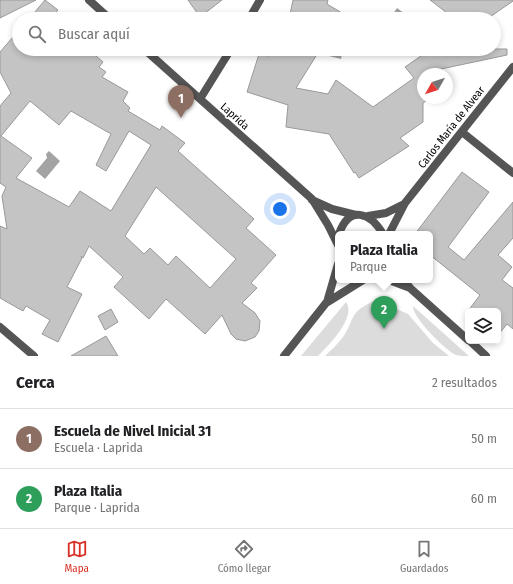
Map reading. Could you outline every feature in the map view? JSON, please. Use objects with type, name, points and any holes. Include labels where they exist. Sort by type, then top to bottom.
[{"type":"street","points":[[89,0],[102,12]]},
{"type":"street","points":[[253,12],[260,0]]},
{"type":"street","name":"Laprida","points":[[152,56],[312,199],[332,209],[356,215],[368,216]]},
{"type":"street","points":[[200,99],[226,56]]},
{"type":"street","name":"Carlos María de Alvear","points":[[391,231],[407,201],[513,67]]},
{"type":"street","points":[[462,132],[513,173]]},
{"type":"street","name":"Laprida","points":[[312,199],[335,239]]},
{"type":"street","name":"Carlos María de Alvear","points":[[368,216],[392,210],[407,201]]},
{"type":"street","points":[[341,231],[347,220],[356,215]]},
{"type":"street","points":[[368,216],[375,222],[381,231]]},
{"type":"street","points":[[326,303],[335,274]]},
{"type":"street","points":[[284,356],[326,303],[358,283]]},
{"type":"street","points":[[397,283],[410,288]]},
{"type":"street","points":[[406,283],[465,336]]},
{"type":"street","points":[[0,327],[34,356]]},
{"type":"street","points":[[473,344],[486,356]]},
{"type":"shaded area","points":[[397,8],[402,12],[394,12]]},
{"type":"shaded area","points":[[329,56],[342,56],[341,59]]},
{"type":"shaded area","points":[[49,151],[60,161],[45,179],[36,171],[47,158],[46,154]]},
{"type":"shaded area","points":[[346,302],[348,315],[340,331],[318,356],[301,356]]},
{"type":"shaded area","points":[[372,302],[381,302],[408,314],[433,343],[449,356],[325,356],[343,337],[355,313]]},
{"type":"shaded area","points":[[413,306],[469,356],[456,355],[444,347],[423,325],[414,311]]},
{"type":"building","points":[[0,0],[36,0],[0,18]]},
{"type":"building","points":[[45,0],[58,10],[56,12],[35,12]]},
{"type":"building","points":[[188,0],[222,0],[206,12],[196,12]]},
{"type":"building","points":[[293,0],[328,0],[327,4],[340,12],[290,12]]},
{"type":"building","points":[[430,0],[513,0],[497,12],[446,12]]},
{"type":"building","points":[[12,38],[12,56],[96,56],[103,62],[99,67],[106,72],[102,77],[128,92],[123,101],[130,108],[128,111],[160,130],[162,126],[185,143],[178,151],[254,219],[246,228],[276,255],[251,283],[257,288],[242,303],[255,313],[260,321],[259,331],[255,337],[245,341],[236,339],[231,334],[222,315],[205,334],[166,299],[149,319],[114,287],[123,277],[89,246],[83,258],[81,256],[82,258],[67,287],[82,294],[58,342],[42,334],[50,320],[26,306],[23,311],[0,298],[0,226],[7,229],[2,196],[6,187],[0,183],[0,106],[11,93],[0,72],[0,52]],"holes":[[[30,101],[59,125],[71,111],[111,134],[96,165],[106,171],[129,131],[151,145],[111,211],[80,191],[69,207],[16,178],[32,158],[1,136]],[[156,187],[236,259],[210,288],[176,256],[168,265],[150,248],[144,254],[125,236]]]},
{"type":"building","points":[[501,49],[507,49],[507,55],[446,68],[417,68],[417,104],[423,104],[423,122],[400,138],[409,146],[359,178],[355,172],[354,173],[329,134],[286,127],[288,105],[247,92],[258,56],[316,56],[296,88],[328,94],[336,80],[373,107],[414,78],[405,67],[421,56],[501,56]]},
{"type":"building","points":[[462,172],[489,192],[448,247],[464,260],[513,202],[513,238],[498,255],[512,267],[502,280],[513,288],[513,329],[507,324],[501,331],[501,308],[470,308],[480,295],[433,257],[433,231],[417,231]]},
{"type":"building","points":[[111,309],[118,322],[105,330],[98,316]]},
{"type":"building","points":[[106,336],[118,356],[71,356]]},
{"type":"place","name":"Escuela de Nivel Inicial 31","points":[[181,118]]},
{"type":"place","name":"Plaza Italia","points":[[384,329]]}]
